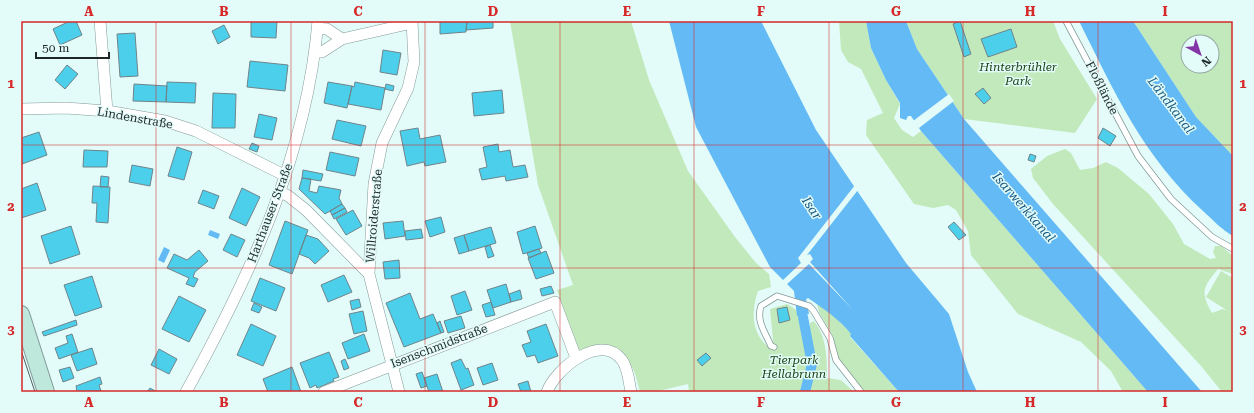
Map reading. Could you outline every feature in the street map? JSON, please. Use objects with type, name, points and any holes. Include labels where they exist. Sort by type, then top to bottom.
[{"type":"main road","points":[[21,314],[46,392]]},
{"type":"street","points":[[100,21],[107,111]]},
{"type":"street","points":[[315,52],[322,52],[342,39],[412,22]]},
{"type":"street","name":"Willroiderstraße","points":[[369,274],[374,184],[382,143],[408,88],[414,62],[412,22]]},
{"type":"street","points":[[318,25],[342,39]]},
{"type":"street","name":"Harthauser Straße","points":[[186,392],[236,296],[267,228],[280,193],[301,120],[315,52],[318,25]]},
{"type":"street","name":"Lindenstraße","points":[[21,109],[66,108],[107,111],[165,121],[196,131],[286,176]]},
{"type":"street","points":[[280,193],[287,195],[306,210],[369,274],[399,392]]},
{"type":"street","name":"Isenschmidstraße","points":[[324,392],[392,364],[555,302],[576,358]]},
{"type":"street","points":[[547,392],[552,380],[567,364],[576,358],[604,350],[617,355],[624,364],[631,392]]},
{"type":"lane","name":"Floßlände","points":[[1066,21],[1138,156],[1171,199],[1212,237],[1233,249]]},
{"type":"lane","points":[[774,347],[771,346],[758,314],[761,306],[777,296],[809,306],[830,338],[836,360],[861,392]]},
{"type":"green space","name":"Tierpark Hellabrunn","points":[[510,21],[631,21],[649,80],[688,171],[735,237],[756,263],[769,274],[771,287],[758,291],[755,299],[755,325],[761,339],[774,350],[770,309],[787,304],[804,315],[810,333],[810,323],[814,321],[822,334],[827,363],[827,378],[841,380],[854,392],[689,392],[688,384],[654,392],[640,392],[636,376],[630,364],[622,355],[608,345],[580,353],[557,290],[573,285],[538,185]]},
{"type":"green space","points":[[839,21],[866,21],[871,48],[886,80],[900,104],[894,118],[902,130],[913,137],[921,131],[1148,392],[1123,392],[1111,371],[1081,342],[1018,314],[971,255],[968,231],[956,210],[948,205],[933,208],[914,204],[866,135],[867,120],[883,113],[861,69],[848,62],[841,50]]},
{"type":"green space","name":"Hinterbrühler Park","points":[[906,21],[1053,21],[1060,39],[1097,99],[1075,133],[964,119],[917,49]]},
{"type":"green space","points":[[1133,21],[1233,21],[1233,156],[1196,117]]},
{"type":"green space","points":[[1065,149],[1071,153],[1080,170],[1093,168],[1106,162],[1118,168],[1149,194],[1173,224],[1184,244],[1210,259],[1216,258],[1213,252],[1215,246],[1221,246],[1233,256],[1233,274],[1218,269],[1206,285],[1205,295],[1212,313],[1223,309],[1228,311],[1206,297],[1221,271],[1233,278],[1233,313],[1231,313],[1233,321],[1233,392],[1222,392],[1201,366],[1053,204],[1033,178],[1031,169],[1047,156]]},
{"type":"green space","points":[[817,304],[844,325],[852,334],[850,337],[899,392],[865,392],[838,358],[833,336],[819,312]]},
{"type":"water","name":"Isar","points":[[669,21],[761,21],[816,130],[906,263],[949,314],[968,372],[977,392],[899,392],[850,336],[851,334],[825,310],[808,298],[806,299],[809,314],[797,316],[794,291],[770,267],[696,127]]},
{"type":"water","name":"Isarwerkkanal","points":[[866,21],[906,21],[917,49],[964,119],[1202,392],[1148,392],[921,131],[911,116],[908,116],[906,120],[900,118],[900,103],[886,80],[871,48]]},
{"type":"water","name":"Ländkanal","points":[[1079,21],[1133,21],[1196,117],[1233,156],[1233,236],[1218,225],[1182,190],[1146,145],[1118,98]]},
{"type":"water","points":[[210,230],[220,234],[218,239],[208,235]]},
{"type":"water","points":[[164,247],[170,250],[164,263],[158,260]]},
{"type":"pier","points":[[949,94],[954,101],[919,128],[913,121]]},
{"type":"pier","points":[[855,185],[858,190],[807,255],[810,254],[813,259],[810,262],[853,310],[809,264],[786,285],[782,281],[801,263],[798,258]]},
{"type":"building","points":[[70,21],[76,21],[82,35],[60,45],[53,29]]},
{"type":"building","points":[[251,21],[277,21],[276,38],[251,37]]},
{"type":"building","points":[[440,21],[467,21],[466,32],[440,34]]},
{"type":"building","points":[[467,21],[493,21],[493,28],[466,30]]},
{"type":"building","points":[[960,21],[971,54],[964,57],[953,24]]},
{"type":"building","points":[[224,25],[230,37],[218,44],[212,31]]},
{"type":"building","points":[[1011,29],[1017,47],[988,57],[981,39]]},
{"type":"building","points":[[135,33],[138,76],[120,77],[117,34]]},
{"type":"building","points":[[383,50],[401,53],[397,75],[380,72]]},
{"type":"building","points":[[250,61],[288,65],[285,91],[247,87]]},
{"type":"building","points":[[67,65],[78,74],[65,89],[55,80]]},
{"type":"building","points":[[167,82],[196,83],[195,103],[166,102]]},
{"type":"building","points":[[328,82],[352,86],[347,108],[324,103]]},
{"type":"building","points":[[355,82],[385,88],[381,110],[348,104],[352,86],[354,87]]},
{"type":"building","points":[[134,84],[167,86],[166,102],[133,101]]},
{"type":"building","points":[[386,84],[394,86],[393,91],[385,89]]},
{"type":"building","points":[[983,88],[991,98],[984,104],[975,94]]},
{"type":"building","points":[[502,90],[504,113],[474,116],[472,93]]},
{"type":"building","points":[[213,93],[236,94],[235,128],[212,128]]},
{"type":"building","points":[[259,114],[277,118],[272,140],[254,137]]},
{"type":"building","points":[[337,120],[366,126],[361,146],[332,139]]},
{"type":"building","points":[[418,128],[420,139],[440,135],[446,162],[425,166],[424,162],[407,166],[400,131]]},
{"type":"building","points":[[1103,128],[1116,136],[1110,146],[1098,138]]},
{"type":"building","points":[[39,132],[47,155],[22,164],[21,138]]},
{"type":"building","points":[[252,143],[259,146],[257,152],[249,149]]},
{"type":"building","points":[[498,144],[499,152],[510,150],[513,167],[525,165],[528,177],[506,181],[505,176],[482,180],[479,169],[487,167],[483,147]]},
{"type":"building","points":[[177,147],[192,152],[184,180],[168,176]]},
{"type":"building","points":[[84,150],[108,151],[107,167],[83,167]]},
{"type":"building","points":[[330,152],[359,158],[355,176],[326,170]]},
{"type":"building","points":[[1030,154],[1036,156],[1034,162],[1028,160]]},
{"type":"building","points":[[132,165],[153,169],[150,186],[129,182]]},
{"type":"building","points":[[303,170],[323,174],[321,181],[302,178]]},
{"type":"building","points":[[101,176],[109,177],[108,187],[100,187]]},
{"type":"building","points":[[302,178],[311,179],[309,191],[317,193],[319,186],[341,190],[339,198],[342,204],[325,214],[299,189]]},
{"type":"building","points":[[37,183],[46,210],[21,218],[21,189]]},
{"type":"building","points":[[93,186],[110,187],[108,223],[96,222],[97,203],[92,203]]},
{"type":"building","points":[[242,188],[260,197],[246,226],[229,218]]},
{"type":"building","points":[[203,190],[219,196],[214,209],[198,203]]},
{"type":"building","points":[[342,204],[345,208],[332,215],[330,211]]},
{"type":"building","points":[[345,208],[347,212],[334,219],[332,215]]},
{"type":"building","points":[[353,210],[362,226],[346,235],[336,219]]},
{"type":"building","points":[[441,217],[445,232],[430,237],[425,221]]},
{"type":"building","points":[[285,221],[308,230],[292,274],[269,265]]},
{"type":"building","points":[[403,221],[405,236],[385,239],[383,223]]},
{"type":"building","points":[[954,222],[966,235],[959,240],[948,227]]},
{"type":"building","points":[[71,226],[80,254],[50,264],[41,236]]},
{"type":"building","points":[[535,226],[542,248],[523,254],[517,232]]},
{"type":"building","points":[[491,227],[496,243],[469,251],[464,235]]},
{"type":"building","points":[[421,229],[423,238],[406,240],[405,231]]},
{"type":"building","points":[[231,234],[245,240],[237,257],[223,250]]},
{"type":"building","points":[[306,235],[318,239],[329,251],[315,264],[309,258],[299,254]]},
{"type":"building","points":[[464,235],[469,251],[459,254],[454,238]]},
{"type":"building","points":[[490,245],[494,256],[488,258],[485,247]]},
{"type":"building","points":[[539,249],[541,253],[529,258],[527,253]]},
{"type":"building","points":[[199,250],[208,261],[195,272],[193,277],[198,279],[194,287],[186,284],[189,278],[167,268],[174,254],[187,260]]},
{"type":"building","points":[[546,251],[554,273],[536,279],[528,258]]},
{"type":"building","points":[[399,260],[400,278],[385,279],[383,262]]},
{"type":"building","points":[[344,275],[352,292],[328,302],[321,285]]},
{"type":"building","points":[[92,276],[102,307],[75,316],[64,285]]},
{"type":"building","points":[[260,278],[285,288],[276,311],[251,301]]},
{"type":"building","points":[[506,284],[511,302],[493,308],[487,290]]},
{"type":"building","points":[[551,286],[554,293],[542,296],[540,289]]},
{"type":"building","points":[[520,290],[522,299],[511,302],[509,294]]},
{"type":"building","points":[[465,291],[472,310],[457,315],[451,296]]},
{"type":"building","points":[[410,293],[420,319],[433,314],[441,333],[404,347],[386,303]]},
{"type":"building","points":[[179,296],[206,310],[189,342],[162,329]]},
{"type":"building","points":[[359,299],[361,307],[352,310],[350,301]]},
{"type":"building","points":[[491,302],[495,315],[486,317],[482,305]]},
{"type":"building","points":[[254,303],[262,307],[259,313],[251,310]]},
{"type":"building","points":[[787,307],[790,320],[779,323],[777,309]]},
{"type":"building","points":[[363,311],[367,331],[354,334],[349,314]]},
{"type":"building","points":[[461,316],[465,328],[448,333],[444,321]]},
{"type":"building","points":[[76,320],[77,325],[44,336],[42,332]]},
{"type":"building","points":[[440,321],[444,332],[441,333],[437,323]]},
{"type":"building","points":[[251,324],[276,336],[263,366],[237,355]]},
{"type":"building","points":[[546,324],[558,356],[538,363],[535,355],[527,357],[522,345],[531,342],[527,331]]},
{"type":"building","points":[[72,334],[78,352],[59,359],[55,348],[68,343],[66,336]]},
{"type":"building","points":[[364,334],[370,351],[348,359],[342,343]]},
{"type":"building","points":[[92,348],[97,364],[77,371],[71,355]]},
{"type":"building","points":[[159,349],[177,359],[169,374],[151,365]]},
{"type":"building","points":[[329,352],[339,377],[333,379],[334,381],[317,388],[316,385],[310,388],[300,363]]},
{"type":"building","points":[[706,353],[711,358],[702,366],[697,360]]},
{"type":"building","points":[[345,359],[349,368],[344,370],[341,361]]},
{"type":"building","points":[[461,359],[466,369],[468,368],[474,385],[461,390],[451,363]]},
{"type":"building","points":[[492,363],[498,380],[483,385],[477,368]]},
{"type":"building","points":[[70,367],[74,378],[63,382],[59,370]]},
{"type":"building","points":[[292,367],[301,392],[268,392],[263,379]]},
{"type":"building","points":[[422,372],[427,386],[421,388],[416,374]]},
{"type":"building","points":[[437,374],[443,392],[429,392],[424,378]]},
{"type":"building","points":[[100,377],[102,384],[99,385],[101,391],[77,392],[76,386]]},
{"type":"building","points":[[528,381],[531,392],[521,392],[518,384]]},
{"type":"building","points":[[150,388],[157,392],[147,392]]},
{"type":"waterway","points":[[803,317],[812,364],[805,392]]},
{"type":"tram line","points":[[21,350],[35,392]]}]
